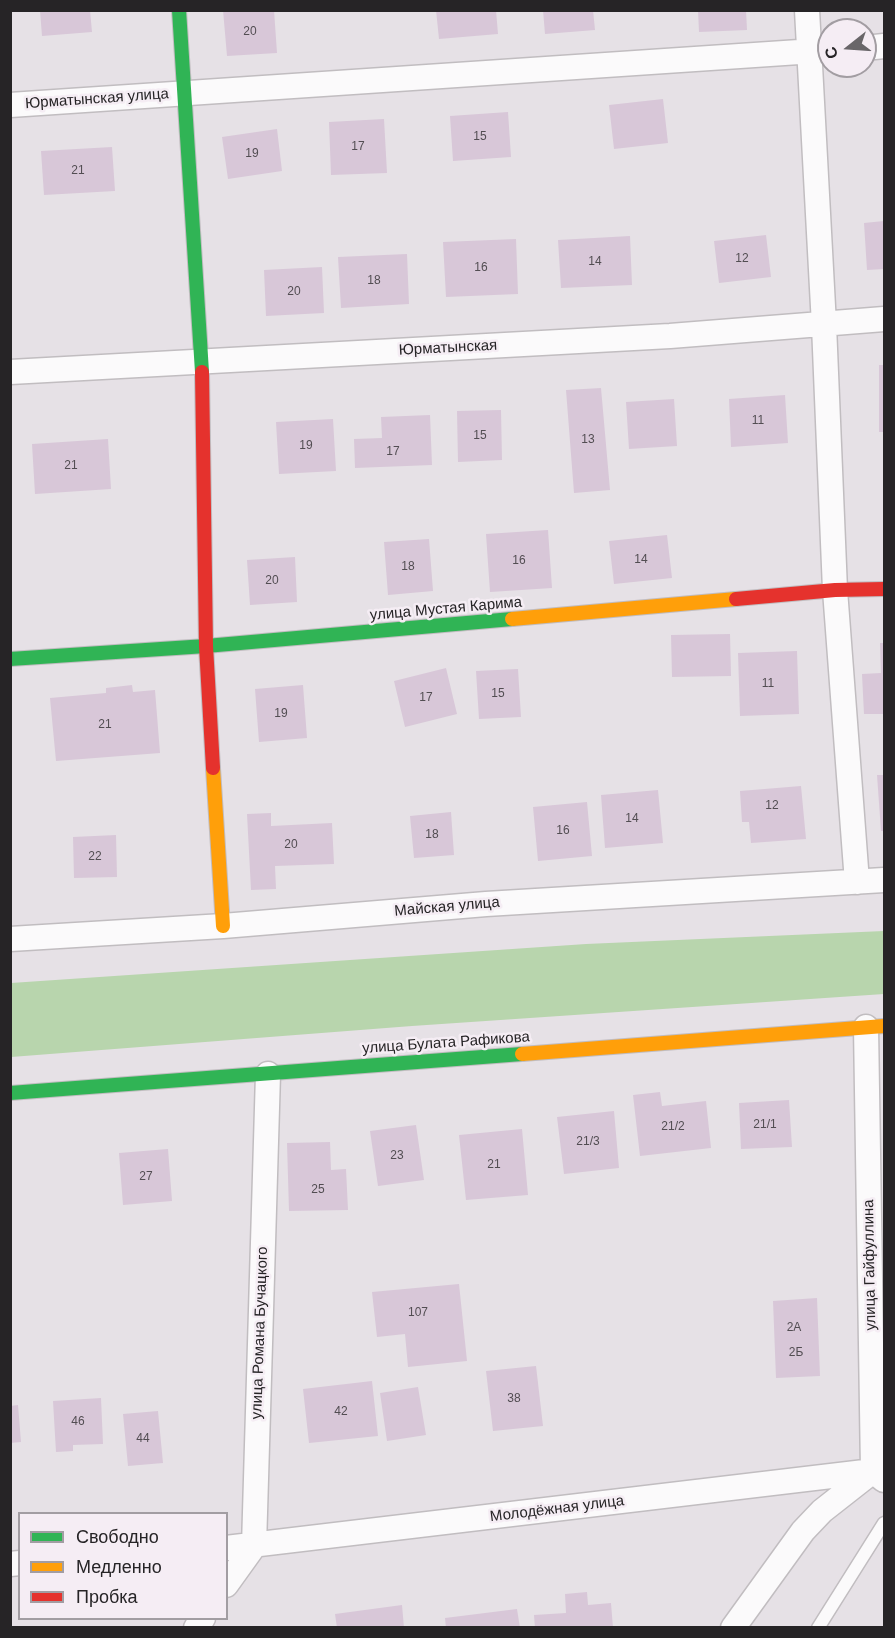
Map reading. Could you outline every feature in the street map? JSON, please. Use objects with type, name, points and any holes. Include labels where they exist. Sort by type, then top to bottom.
[{"type":"street","points":[[179,10],[202,362],[206,646],[224,926]]},
{"type":"street","points":[[807,10],[817,42]]},
{"type":"street","name":"Юрматынская улица","points":[[10,105],[817,51]]},
{"type":"street","points":[[820,78],[824,326],[835,590],[857,882]]},
{"type":"street","name":"Юрматынская","points":[[10,372],[824,326],[885,320]]},
{"type":"street","name":"улица Мустая Карима","points":[[10,659],[206,646],[835,590],[885,589]]},
{"type":"street","name":"Майская улица","points":[[10,939],[224,926],[486,904],[885,880]]},
{"type":"street","name":"улица Булата Рафикова","points":[[10,1094],[875,1026]]},
{"type":"street","name":"улица Гайфуллина","points":[[875,1026],[879,1476]]},
{"type":"street","name":"улица Романа Бучацкого","points":[[254,1546],[268,1074]]},
{"type":"street","points":[[733,1628],[803,1531],[822,1511],[879,1476]]},
{"type":"street","name":"Молодёжная улица","points":[[228,1548],[879,1476]]},
{"type":"street","points":[[228,1582],[254,1546]]},
{"type":"lane","points":[[818,1628],[885,1523]]},
{"type":"green space","points":[[884,931],[884,994],[412,1026],[11,1057],[11,983],[586,944]]},
{"type":"building","points":[[40,10],[90,10],[92,32],[42,36]]},
{"type":"building","points":[[223,10],[274,10],[277,53],[227,56]]},
{"type":"building","points":[[436,10],[496,10],[498,34],[439,39]]},
{"type":"building","points":[[543,10],[593,10],[595,30],[545,34]]},
{"type":"building","points":[[698,10],[746,10],[747,30],[699,32]]},
{"type":"building","points":[[663,99],[668,143],[614,149],[609,105]]},
{"type":"building","points":[[508,112],[511,157],[453,161],[450,116]]},
{"type":"building","points":[[384,119],[387,173],[331,175],[329,122]]},
{"type":"building","points":[[277,129],[282,171],[228,179],[222,137]]},
{"type":"building","points":[[112,147],[115,191],[44,195],[41,151]]},
{"type":"building","points":[[884,221],[884,269],[867,270],[864,223]]},
{"type":"building","points":[[766,235],[771,277],[719,283],[714,241]]},
{"type":"building","points":[[630,236],[632,285],[561,288],[558,240]]},
{"type":"building","points":[[516,239],[518,294],[446,297],[443,242]]},
{"type":"building","points":[[407,254],[409,304],[341,308],[338,257]]},
{"type":"building","points":[[322,267],[324,313],[266,316],[264,270]]},
{"type":"building","points":[[879,365],[884,365],[884,432],[879,432]]},
{"type":"building","points":[[601,388],[610,490],[574,493],[566,390]]},
{"type":"building","points":[[785,395],[788,443],[731,447],[729,399]]},
{"type":"building","points":[[674,399],[677,446],[629,449],[626,402]]},
{"type":"building","points":[[501,410],[502,460],[458,462],[457,411]]},
{"type":"building","points":[[430,415],[432,465],[355,468],[354,439],[382,438],[381,417]]},
{"type":"building","points":[[333,419],[336,471],[279,474],[276,422]]},
{"type":"building","points":[[108,439],[111,489],[35,494],[32,444]]},
{"type":"building","points":[[548,530],[552,588],[490,592],[486,534]]},
{"type":"building","points":[[667,535],[672,578],[614,584],[609,541]]},
{"type":"building","points":[[429,539],[433,591],[388,595],[384,542]]},
{"type":"building","points":[[295,557],[297,602],[250,605],[247,560]]},
{"type":"building","points":[[730,634],[731,676],[672,677],[671,635]]},
{"type":"building","points":[[880,643],[884,643],[884,714],[864,714],[862,674],[881,673]]},
{"type":"building","points":[[797,651],[799,714],[740,716],[738,653]]},
{"type":"building","points":[[446,668],[457,714],[405,727],[394,681]]},
{"type":"building","points":[[518,669],[521,717],[479,719],[476,671]]},
{"type":"building","points":[[132,685],[133,692],[155,690],[160,753],[56,761],[50,698],[106,693],[106,688]]},
{"type":"building","points":[[303,685],[307,738],[259,742],[255,689]]},
{"type":"building","points":[[877,775],[884,775],[884,831],[881,831]]},
{"type":"building","points":[[801,786],[806,839],[751,843],[749,822],[742,822],[740,791]]},
{"type":"building","points":[[658,790],[663,843],[605,848],[601,795]]},
{"type":"building","points":[[587,802],[592,856],[538,861],[533,807]]},
{"type":"building","points":[[451,812],[454,855],[414,858],[410,816]]},
{"type":"building","points":[[271,813],[271,826],[332,823],[334,864],[275,866],[276,889],[251,890],[247,814]]},
{"type":"building","points":[[116,835],[117,877],[74,878],[73,837]]},
{"type":"building","points":[[660,1092],[662,1106],[706,1101],[711,1148],[640,1156],[633,1095]]},
{"type":"building","points":[[789,1100],[792,1147],[741,1149],[739,1103]]},
{"type":"building","points":[[614,1111],[619,1168],[564,1174],[557,1117]]},
{"type":"building","points":[[416,1125],[424,1180],[378,1186],[370,1131]]},
{"type":"building","points":[[522,1129],[528,1195],[466,1200],[459,1135]]},
{"type":"building","points":[[330,1142],[331,1170],[346,1169],[348,1210],[289,1211],[287,1143]]},
{"type":"building","points":[[168,1149],[172,1201],[123,1205],[119,1153]]},
{"type":"building","points":[[459,1284],[467,1361],[408,1367],[405,1334],[377,1337],[372,1292]]},
{"type":"building","points":[[817,1298],[820,1376],[776,1378],[773,1301]]},
{"type":"building","points":[[536,1366],[543,1426],[493,1431],[486,1371]]},
{"type":"building","points":[[372,1381],[378,1436],[309,1443],[303,1389]]},
{"type":"building","points":[[418,1387],[426,1435],[387,1441],[380,1393]]},
{"type":"building","points":[[101,1398],[103,1444],[73,1445],[73,1451],[56,1452],[53,1401]]},
{"type":"building","points":[[18,1405],[21,1442],[10,1443],[10,1406]]},
{"type":"building","points":[[158,1411],[163,1463],[128,1466],[123,1414]]},
{"type":"building","points":[[587,1592],[588,1605],[611,1603],[613,1628],[535,1628],[534,1615],[566,1613],[565,1594]]},
{"type":"building","points":[[402,1605],[404,1628],[337,1628],[335,1614]]},
{"type":"building","points":[[517,1609],[520,1628],[446,1628],[445,1618]]},
{"type":"traffic: fast","points":[[179,10],[202,372]]},
{"type":"traffic: fast","points":[[10,659],[206,646],[512,619]]},
{"type":"traffic: fast","points":[[10,1093],[522,1054]]},
{"type":"traffic: slow","points":[[512,619],[736,599]]},
{"type":"traffic: slow","points":[[213,768],[223,926]]},
{"type":"traffic: slow","points":[[522,1054],[884,1026]]},
{"type":"traffic: jam","points":[[202,372],[206,646],[213,768]]},
{"type":"traffic: jam","points":[[736,599],[835,590],[884,589]]}]
